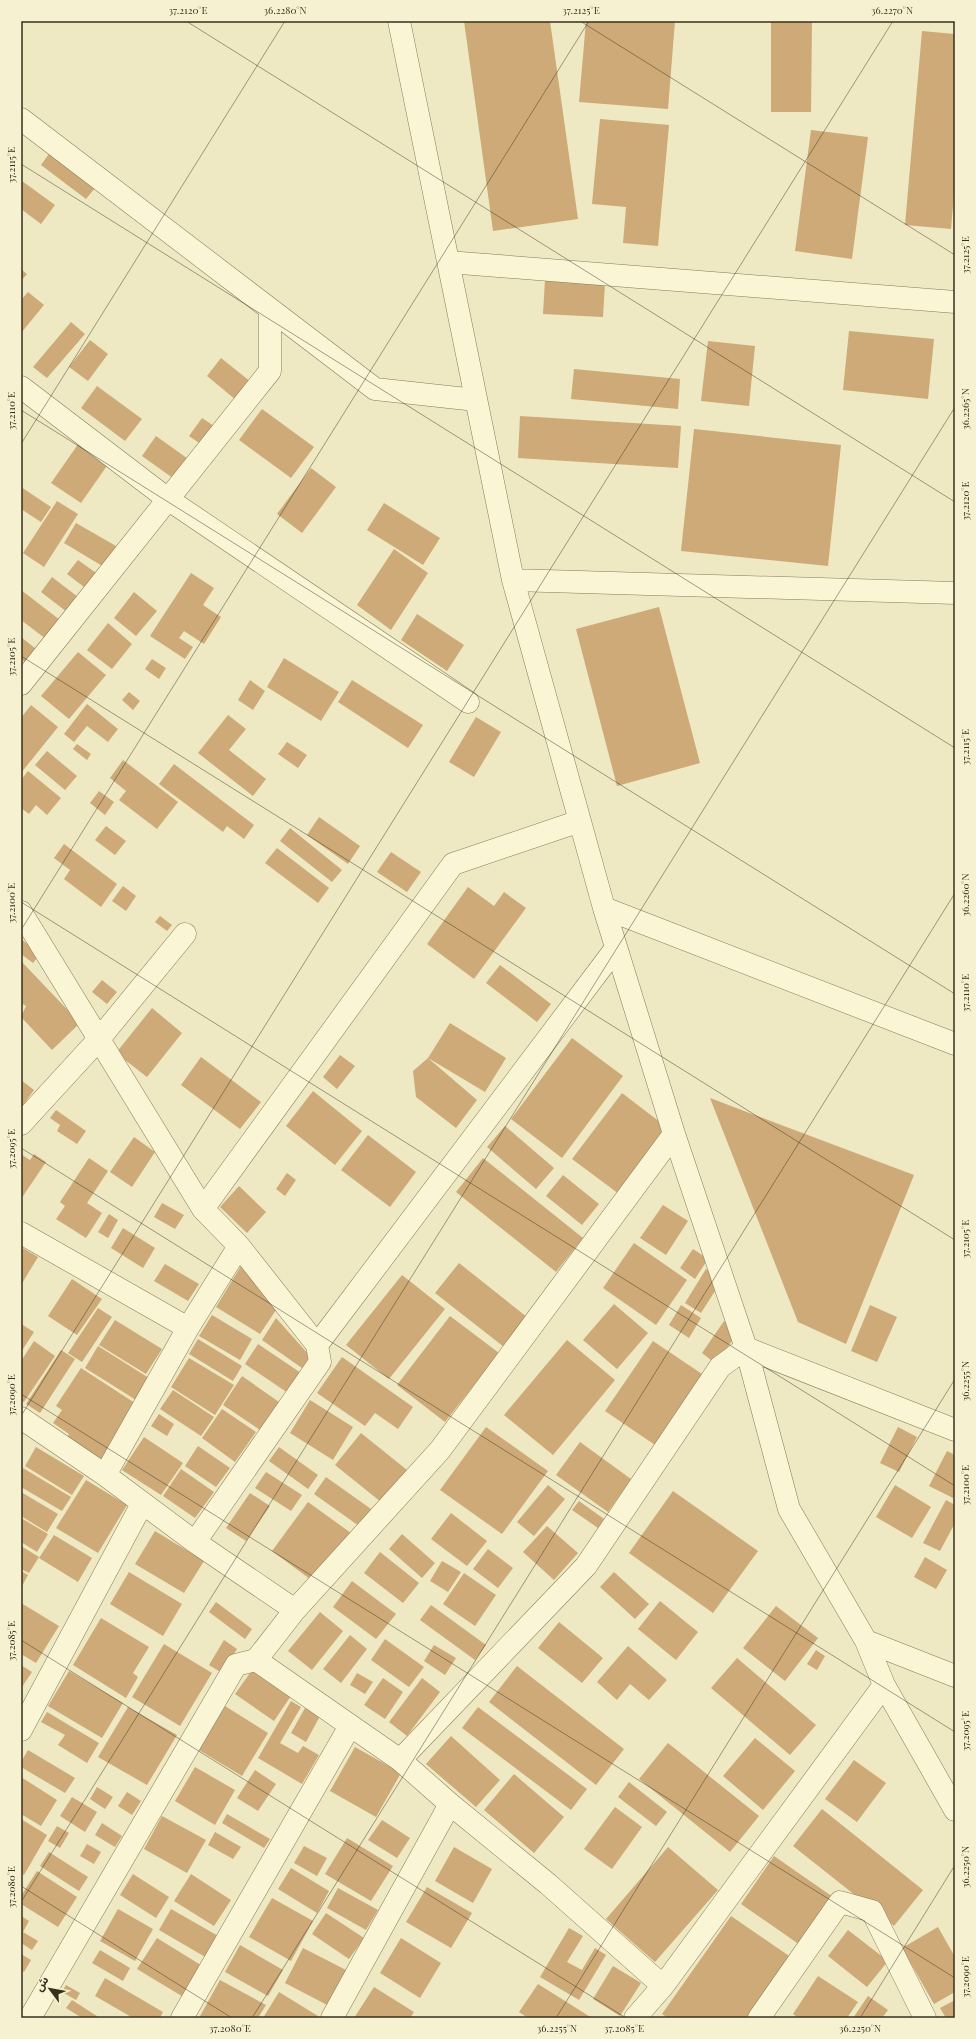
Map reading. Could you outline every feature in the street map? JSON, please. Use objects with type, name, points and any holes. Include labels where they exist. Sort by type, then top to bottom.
[{"type":"street","points":[[399,21],[513,580],[604,908],[674,1134],[746,1348],[789,1509],[866,1641],[884,1685],[955,1810]]},
{"type":"street","points":[[21,118],[375,389],[476,400]]},
{"type":"street","points":[[448,262],[955,302]]},
{"type":"street","points":[[21,684],[169,500],[270,371],[270,308]]},
{"type":"street","points":[[21,387],[169,500],[468,702]]},
{"type":"street","points":[[513,580],[955,592]]},
{"type":"street","points":[[203,1209],[453,864],[580,821]]},
{"type":"street","points":[[604,908],[955,1044]]},
{"type":"street","points":[[21,912],[203,1209],[239,1246],[317,1345],[320,1362],[195,1542]]},
{"type":"street","points":[[21,1124],[99,1039],[185,934]]},
{"type":"street","points":[[317,1345],[616,948]]},
{"type":"street","points":[[30,2018],[236,1664],[256,1660],[295,1610],[440,1450],[674,1134]]},
{"type":"street","points":[[21,1233],[188,1328]]},
{"type":"street","points":[[105,1475],[188,1328],[239,1246]]},
{"type":"street","points":[[746,1348],[955,1430]]},
{"type":"street","points":[[400,1760],[586,1566],[720,1367],[746,1348]]},
{"type":"street","points":[[24,1428],[105,1475],[195,1542],[295,1610]]},
{"type":"street","points":[[21,1730],[142,1504]]},
{"type":"street","points":[[866,1641],[955,1676]]},
{"type":"street","points":[[256,1660],[400,1760],[450,1804],[548,1884],[663,1986]]},
{"type":"street","points":[[635,2018],[663,1986],[884,1685]]},
{"type":"street","points":[[182,2018],[350,1726]]},
{"type":"street","points":[[332,2018],[450,1804]]},
{"type":"street","points":[[759,2018],[840,1902],[872,1911],[925,2018]]},
{"type":"building","points":[[464,21],[550,21],[578,219],[493,231]]},
{"type":"building","points":[[586,21],[675,21],[668,109],[579,102]]},
{"type":"building","points":[[771,22],[812,22],[811,112],[771,112]]},
{"type":"building","points":[[922,31],[955,34],[955,182],[951,229],[905,225]]},
{"type":"building","points":[[600,119],[669,125],[658,246],[623,243],[626,207],[592,204]]},
{"type":"building","points":[[811,130],[868,137],[852,259],[795,251]]},
{"type":"building","points":[[53,148],[99,183],[86,199],[41,165]]},
{"type":"building","points":[[22,181],[55,205],[41,224],[21,209]]},
{"type":"building","points":[[21,269],[27,274],[21,281]]},
{"type":"building","points":[[545,280],[605,283],[603,317],[543,314]]},
{"type":"building","points":[[28,292],[44,305],[21,333],[21,300]]},
{"type":"building","points":[[71,322],[85,334],[47,378],[33,367]]},
{"type":"building","points":[[849,331],[934,339],[928,399],[843,390]]},
{"type":"building","points":[[90,340],[108,354],[88,381],[69,367]]},
{"type":"building","points":[[708,341],[755,346],[749,406],[701,401]]},
{"type":"building","points":[[221,358],[251,382],[236,400],[207,376]]},
{"type":"building","points":[[574,369],[680,379],[678,409],[571,399]]},
{"type":"building","points":[[97,386],[142,419],[125,441],[81,408]]},
{"type":"building","points":[[262,409],[314,447],[291,478],[239,440]]},
{"type":"building","points":[[520,416],[681,426],[678,468],[518,458]]},
{"type":"building","points":[[202,418],[217,428],[205,447],[189,436]]},
{"type":"building","points":[[694,429],[841,445],[828,566],[681,551]]},
{"type":"building","points":[[156,436],[191,461],[177,481],[142,456]]},
{"type":"building","points":[[81,440],[111,460],[81,503],[51,483]]},
{"type":"building","points":[[311,468],[336,487],[302,533],[277,514]]},
{"type":"building","points":[[21,487],[51,507],[41,522],[21,509]]},
{"type":"building","points":[[57,501],[78,514],[44,567],[23,553]]},
{"type":"building","points":[[384,503],[440,538],[423,565],[367,530]]},
{"type":"building","points":[[76,523],[116,546],[104,567],[64,543]]},
{"type":"building","points":[[394,549],[428,573],[391,630],[357,605]]},
{"type":"building","points":[[78,560],[99,575],[88,590],[67,574]]},
{"type":"building","points":[[191,573],[214,588],[203,605],[221,617],[204,644],[184,631],[179,638],[193,647],[185,659],[150,636]]},
{"type":"building","points":[[52,577],[78,597],[67,612],[41,592]]},
{"type":"building","points":[[21,590],[60,620],[46,639],[21,620]]},
{"type":"building","points":[[134,592],[157,611],[136,636],[114,618]]},
{"type":"building","points":[[659,607],[700,763],[617,786],[576,629]]},
{"type":"building","points":[[417,614],[464,645],[447,671],[401,640]]},
{"type":"building","points":[[108,623],[132,644],[112,669],[87,650]]},
{"type":"building","points":[[21,637],[36,649],[26,663],[21,659]]},
{"type":"building","points":[[78,652],[106,675],[69,719],[41,696]]},
{"type":"building","points":[[284,658],[339,692],[321,721],[267,687]]},
{"type":"building","points":[[152,659],[166,668],[159,679],[145,669]]},
{"type":"building","points":[[250,680],[265,691],[253,710],[238,700]]},
{"type":"building","points":[[352,680],[423,725],[408,748],[338,702]]},
{"type":"building","points":[[129,692],[140,701],[133,710],[122,700]]},
{"type":"building","points":[[87,704],[118,729],[108,742],[87,726],[74,742],[64,734]]},
{"type":"building","points":[[31,705],[58,727],[21,773],[21,718]]},
{"type":"building","points":[[228,715],[246,729],[229,750],[266,779],[253,796],[198,753]]},
{"type":"building","points":[[476,717],[501,732],[474,777],[449,762]]},
{"type":"building","points":[[287,742],[307,755],[298,768],[278,754]]},
{"type":"building","points":[[77,744],[91,754],[87,760],[73,749]]},
{"type":"building","points":[[47,751],[77,776],[65,790],[35,765]]},
{"type":"building","points":[[123,760],[178,802],[157,829],[119,800],[126,791],[110,778]]},
{"type":"building","points":[[174,764],[254,825],[244,839],[227,826],[223,832],[159,784]]},
{"type":"building","points":[[28,771],[61,798],[47,815],[36,805],[29,814],[21,808],[21,780]]},
{"type":"building","points":[[99,791],[114,802],[105,815],[90,803]]},
{"type":"building","points":[[319,817],[360,846],[348,864],[307,835]]},
{"type":"building","points":[[106,826],[126,841],[115,855],[95,840]]},
{"type":"building","points":[[290,828],[342,870],[332,882],[280,841]]},
{"type":"building","points":[[64,844],[117,884],[101,907],[64,879],[70,870],[54,858]]},
{"type":"building","points":[[277,848],[329,888],[318,903],[265,863]]},
{"type":"building","points":[[391,852],[421,872],[407,892],[377,872]]},
{"type":"building","points":[[123,886],[136,896],[126,911],[112,901]]},
{"type":"building","points":[[468,887],[494,906],[504,892],[526,908],[474,979],[427,944]]},
{"type":"building","points":[[160,916],[172,925],[167,931],[155,922]]},
{"type":"building","points":[[21,939],[40,954],[33,963],[21,954]]},
{"type":"building","points":[[21,961],[80,1023],[52,1050],[21,1017],[26,1006],[21,1003]]},
{"type":"building","points":[[500,965],[551,1004],[537,1022],[486,983]]},
{"type":"building","points":[[102,980],[117,992],[107,1004],[92,992]]},
{"type":"building","points":[[152,1008],[182,1033],[147,1077],[116,1053]]},
{"type":"building","points":[[450,1023],[506,1058],[485,1092],[428,1058]]},
{"type":"building","points":[[572,1038],[623,1076],[562,1158],[511,1119]]},
{"type":"building","points":[[340,1055],[355,1066],[337,1089],[323,1077]]},
{"type":"building","points":[[201,1057],[261,1102],[240,1129],[181,1085]]},
{"type":"building","points":[[428,1058],[477,1100],[456,1128],[416,1097],[413,1071]]},
{"type":"building","points":[[21,1080],[34,1090],[21,1108]]},
{"type":"building","points":[[313,1091],[362,1131],[335,1165],[286,1126]]},
{"type":"building","points":[[622,1093],[669,1129],[619,1194],[572,1159]]},
{"type":"building","points":[[710,1098],[914,1175],[846,1344],[798,1322]]},
{"type":"building","points":[[56,1110],[86,1131],[77,1144],[57,1131],[60,1125],[50,1118]]},
{"type":"building","points":[[505,1126],[554,1168],[536,1189],[487,1147]]},
{"type":"building","points":[[368,1135],[416,1172],[390,1207],[341,1170]]},
{"type":"building","points":[[134,1137],[155,1152],[132,1187],[110,1172]]},
{"type":"building","points":[[21,1154],[30,1160],[34,1154],[46,1162],[21,1199]]},
{"type":"building","points":[[89,1158],[108,1171],[87,1203],[102,1213],[86,1238],[56,1219],[65,1206],[60,1202]]},
{"type":"building","points":[[483,1158],[583,1238],[556,1272],[456,1192]]},
{"type":"building","points":[[287,1173],[296,1180],[285,1196],[276,1189]]},
{"type":"building","points":[[563,1175],[599,1204],[582,1225],[546,1196]]},
{"type":"building","points":[[239,1186],[266,1212],[247,1233],[220,1207]]},
{"type":"building","points":[[162,1203],[184,1215],[175,1229],[154,1217]]},
{"type":"building","points":[[663,1205],[688,1221],[666,1255],[640,1238]]},
{"type":"building","points":[[109,1214],[118,1220],[108,1238],[98,1232]]},
{"type":"building","points":[[123,1228],[155,1248],[143,1268],[111,1248]]},
{"type":"building","points":[[634,1243],[687,1280],[656,1325],[603,1288]]},
{"type":"building","points":[[21,1247],[38,1257],[21,1285]]},
{"type":"building","points":[[693,1249],[708,1259],[695,1279],[680,1268]]},
{"type":"building","points":[[459,1263],[527,1317],[504,1347],[435,1293]]},
{"type":"building","points":[[165,1264],[199,1284],[188,1301],[154,1281]]},
{"type":"building","points":[[241,1266],[276,1310],[260,1334],[216,1307]]},
{"type":"building","points":[[706,1269],[722,1280],[701,1313],[685,1303]]},
{"type":"building","points":[[402,1275],[445,1309],[389,1379],[346,1345]]},
{"type":"building","points":[[72,1279],[102,1299],[77,1335],[48,1316]]},
{"type":"building","points":[[614,1304],[648,1333],[617,1369],[583,1340]]},
{"type":"building","points":[[681,1305],[701,1318],[689,1338],[669,1325]]},
{"type":"building","points":[[870,1305],[897,1317],[877,1362],[851,1351]]},
{"type":"building","points":[[98,1308],[112,1317],[82,1362],[68,1353]]},
{"type":"building","points":[[212,1315],[252,1339],[240,1360],[199,1336]]},
{"type":"building","points":[[450,1316],[499,1353],[445,1422],[397,1385]]},
{"type":"building","points":[[276,1318],[310,1356],[302,1368],[262,1340]]},
{"type":"building","points":[[115,1320],[162,1349],[146,1374],[99,1345]]},
{"type":"building","points":[[724,1321],[738,1332],[716,1364],[702,1353]]},
{"type":"building","points":[[21,1324],[34,1332],[21,1352]]},
{"type":"building","points":[[198,1339],[242,1366],[233,1381],[189,1354]]},
{"type":"building","points":[[567,1340],[615,1380],[553,1455],[504,1415]]},
{"type":"building","points":[[34,1341],[55,1356],[24,1402],[21,1400],[21,1361]]},
{"type":"building","points":[[653,1341],[705,1376],[658,1447],[605,1411]]},
{"type":"building","points":[[258,1344],[301,1373],[288,1393],[245,1364]]},
{"type":"building","points":[[98,1346],[149,1378],[136,1400],[85,1368]]},
{"type":"building","points":[[61,1350],[75,1359],[40,1413],[26,1404]]},
{"type":"building","points":[[342,1357],[413,1407],[398,1429],[375,1413],[365,1426],[317,1393]]},
{"type":"building","points":[[189,1358],[234,1385],[215,1415],[171,1387]]},
{"type":"building","points":[[81,1368],[138,1405],[101,1462],[66,1439],[69,1434],[53,1423],[62,1410],[56,1406]]},
{"type":"building","points":[[242,1376],[279,1402],[260,1430],[223,1405]]},
{"type":"building","points":[[173,1390],[214,1417],[201,1436],[160,1409]]},
{"type":"building","points":[[310,1400],[353,1427],[333,1460],[290,1433]]},
{"type":"building","points":[[222,1409],[256,1432],[235,1462],[202,1438]]},
{"type":"building","points":[[159,1414],[174,1424],[167,1436],[151,1426]]},
{"type":"building","points":[[486,1427],[548,1471],[502,1534],[440,1490]]},
{"type":"building","points":[[898,1427],[917,1437],[899,1472],[880,1463]]},
{"type":"building","points":[[361,1433],[407,1470],[381,1502],[335,1465]]},
{"type":"building","points":[[144,1437],[183,1463],[161,1495],[122,1470]]},
{"type":"building","points":[[580,1442],[631,1479],[608,1512],[556,1475]]},
{"type":"building","points":[[198,1446],[230,1468],[216,1487],[185,1466]]},
{"type":"building","points":[[36,1447],[84,1476],[72,1495],[25,1466]]},
{"type":"building","points":[[279,1447],[318,1475],[308,1489],[269,1461]]},
{"type":"building","points":[[947,1451],[955,1455],[955,1499],[929,1486]]},
{"type":"building","points":[[23,1468],[71,1497],[62,1511],[21,1487],[21,1473]]},
{"type":"building","points":[[181,1469],[214,1492],[195,1518],[163,1496]]},
{"type":"building","points":[[266,1472],[302,1495],[291,1511],[255,1488]]},
{"type":"building","points":[[326,1477],[371,1509],[359,1526],[314,1494]]},
{"type":"building","points":[[86,1480],[127,1505],[98,1553],[56,1528]]},
{"type":"building","points":[[548,1485],[565,1499],[534,1536],[517,1522]]},
{"type":"building","points":[[895,1485],[931,1507],[912,1538],[876,1517]]},
{"type":"building","points":[[673,1491],[758,1551],[713,1613],[629,1553]]},
{"type":"building","points":[[21,1492],[58,1514],[47,1532],[21,1516]]},
{"type":"building","points":[[250,1493],[270,1506],[246,1541],[226,1528]]},
{"type":"building","points":[[946,1500],[955,1505],[955,1523],[940,1551],[923,1543]]},
{"type":"building","points":[[579,1501],[604,1519],[598,1528],[572,1510]]},
{"type":"building","points":[[308,1502],[351,1533],[314,1582],[272,1551]]},
{"type":"building","points":[[451,1513],[487,1541],[467,1566],[431,1539]]},
{"type":"building","points":[[21,1518],[48,1534],[37,1552],[21,1542]]},
{"type":"building","points":[[547,1526],[578,1553],[554,1580],[523,1552]]},
{"type":"building","points":[[155,1531],[204,1561],[184,1593],[135,1564]]},
{"type":"building","points":[[402,1534],[435,1563],[422,1578],[389,1549]]},
{"type":"building","points":[[54,1535],[92,1558],[78,1582],[39,1558]]},
{"type":"building","points":[[21,1546],[39,1557],[29,1573],[21,1569]]},
{"type":"building","points":[[488,1549],[513,1568],[498,1588],[473,1569]]},
{"type":"building","points":[[380,1552],[419,1583],[403,1603],[364,1573]]},
{"type":"building","points":[[925,1557],[947,1570],[936,1589],[914,1577]]},
{"type":"building","points":[[442,1561],[461,1572],[448,1592],[430,1581]]},
{"type":"building","points":[[21,1571],[28,1575],[21,1588]]},
{"type":"building","points":[[129,1572],[182,1604],[163,1636],[110,1604]]},
{"type":"building","points":[[614,1572],[649,1604],[635,1619],[600,1587]]},
{"type":"building","points":[[464,1573],[496,1595],[475,1626],[443,1604]]},
{"type":"building","points":[[352,1581],[396,1614],[376,1639],[333,1607]]},
{"type":"building","points":[[660,1601],[698,1632],[676,1660],[638,1629]]},
{"type":"building","points":[[216,1602],[252,1629],[245,1639],[209,1612]]},
{"type":"building","points":[[21,1603],[59,1626],[36,1663],[21,1654]]},
{"type":"building","points":[[431,1605],[486,1645],[475,1660],[420,1620]]},
{"type":"building","points":[[776,1606],[818,1638],[785,1681],[743,1648]]},
{"type":"building","points":[[320,1612],[343,1631],[312,1670],[288,1651]]},
{"type":"building","points":[[101,1618],[149,1647],[133,1673],[138,1677],[126,1698],[73,1665]]},
{"type":"building","points":[[559,1622],[603,1658],[582,1683],[538,1648]]},
{"type":"building","points":[[350,1635],[367,1649],[341,1683],[323,1669]]},
{"type":"building","points":[[385,1639],[424,1667],[409,1687],[371,1660]]},
{"type":"building","points":[[224,1640],[237,1649],[222,1673],[209,1665]]},
{"type":"building","points":[[164,1644],[212,1673],[180,1726],[132,1697]]},
{"type":"building","points":[[434,1645],[456,1658],[445,1675],[424,1661]]},
{"type":"building","points":[[628,1646],[667,1680],[649,1700],[630,1684],[617,1700],[597,1682]]},
{"type":"building","points":[[816,1650],[825,1656],[817,1670],[807,1664]]},
{"type":"building","points":[[737,1658],[816,1725],[790,1755],[711,1688]]},
{"type":"building","points":[[21,1665],[32,1672],[22,1687],[21,1686]]},
{"type":"building","points":[[255,1666],[293,1693],[274,1721],[235,1694]]},
{"type":"building","points":[[517,1666],[624,1749],[596,1785],[489,1702]]},
{"type":"building","points":[[69,1671],[123,1703],[102,1738],[48,1706]]},
{"type":"building","points":[[357,1673],[373,1682],[365,1694],[350,1685]]},
{"type":"building","points":[[383,1678],[403,1692],[385,1719],[364,1705]]},
{"type":"building","points":[[422,1678],[440,1692],[407,1736],[389,1722]]},
{"type":"building","points":[[291,1701],[301,1707],[280,1743],[298,1753],[303,1746],[319,1755],[302,1784],[258,1758]]},
{"type":"building","points":[[225,1706],[268,1733],[242,1776],[199,1750]]},
{"type":"building","points":[[128,1707],[177,1735],[147,1785],[98,1757]]},
{"type":"building","points":[[478,1707],[587,1789],[571,1810],[462,1728]]},
{"type":"building","points":[[305,1708],[320,1716],[306,1742],[291,1733]]},
{"type":"building","points":[[47,1712],[99,1743],[87,1763],[58,1745],[65,1735],[41,1722]]},
{"type":"building","points":[[451,1736],[500,1780],[476,1807],[426,1764]]},
{"type":"building","points":[[755,1738],[795,1771],[763,1810],[723,1776]]},
{"type":"building","points":[[668,1743],[759,1816],[730,1852],[639,1779]]},
{"type":"building","points":[[355,1747],[401,1773],[376,1817],[330,1791]]},
{"type":"building","points":[[28,1750],[75,1778],[65,1793],[21,1767],[21,1762]]},
{"type":"building","points":[[854,1760],[886,1783],[857,1822],[825,1799]]},
{"type":"building","points":[[195,1767],[235,1790],[215,1825],[175,1801]]},
{"type":"building","points":[[255,1770],[276,1784],[258,1811],[237,1798]]},
{"type":"building","points":[[514,1774],[564,1817],[534,1853],[484,1810]]},
{"type":"building","points":[[21,1777],[57,1800],[41,1826],[21,1814]]},
{"type":"building","points":[[629,1782],[667,1812],[656,1826],[618,1797]]},
{"type":"building","points":[[97,1787],[113,1797],[105,1809],[90,1799]]},
{"type":"building","points":[[127,1792],[141,1801],[132,1815],[118,1806]]},
{"type":"building","points":[[72,1797],[97,1812],[85,1832],[60,1816]]},
{"type":"building","points":[[615,1807],[642,1827],[612,1869],[584,1849]]},
{"type":"building","points":[[822,1809],[923,1890],[894,1926],[793,1846]]},
{"type":"building","points":[[227,1814],[270,1839],[264,1848],[222,1823]]},
{"type":"building","points":[[162,1816],[206,1840],[187,1873],[144,1849]]},
{"type":"building","points":[[21,1819],[47,1835],[24,1875],[21,1873]]},
{"type":"building","points":[[382,1820],[410,1838],[397,1858],[368,1840]]},
{"type":"building","points":[[102,1823],[122,1836],[115,1847],[95,1835]]},
{"type":"building","points":[[57,1826],[69,1833],[60,1848],[48,1841]]},
{"type":"building","points":[[215,1832],[241,1847],[233,1859],[208,1845]]},
{"type":"building","points":[[347,1838],[393,1866],[371,1901],[325,1874]]},
{"type":"building","points":[[87,1844],[101,1852],[94,1864],[80,1856]]},
{"type":"building","points":[[304,1846],[327,1858],[317,1876],[294,1863]]},
{"type":"building","points":[[454,1847],[492,1869],[473,1903],[435,1881]]},
{"type":"building","points":[[668,1847],[718,1890],[655,1962],[606,1919]]},
{"type":"building","points":[[49,1852],[88,1877],[79,1891],[40,1866]]},
{"type":"building","points":[[774,1856],[833,1897],[800,1945],[741,1904]]},
{"type":"building","points":[[291,1868],[329,1891],[317,1913],[278,1889]]},
{"type":"building","points":[[37,1871],[77,1897],[58,1927],[21,1904],[21,1896]]},
{"type":"building","points":[[133,1874],[169,1897],[156,1918],[120,1895]]},
{"type":"building","points":[[191,1874],[231,1900],[214,1926],[174,1901]]},
{"type":"building","points":[[427,1887],[472,1913],[451,1948],[406,1922]]},
{"type":"building","points":[[338,1888],[378,1910],[366,1930],[327,1908]]},
{"type":"building","points":[[272,1898],[313,1921],[291,1961],[249,1937]]},
{"type":"building","points":[[118,1909],[153,1929],[135,1961],[100,1941]]},
{"type":"building","points":[[171,1909],[220,1937],[207,1958],[159,1930]]},
{"type":"building","points":[[326,1913],[364,1938],[349,1959],[312,1934]]},
{"type":"building","points":[[21,1916],[29,1921],[23,1932],[38,1941],[32,1950],[21,1943]]},
{"type":"building","points":[[731,1916],[792,1958],[749,2018],[668,2018],[662,2014]]},
{"type":"building","points":[[938,1927],[955,1957],[955,1992],[934,2004],[902,1948]]},
{"type":"building","points":[[569,1928],[583,1936],[567,1962],[582,1970],[595,1948],[606,1955],[579,2000],[540,1977]]},
{"type":"building","points":[[848,1930],[888,1961],[867,1987],[828,1956]]},
{"type":"building","points":[[157,1938],[204,1967],[185,1998],[137,1969]]},
{"type":"building","points":[[401,1938],[441,1963],[420,1998],[380,1973]]},
{"type":"building","points":[[240,1945],[283,1970],[268,1996],[225,1972]]},
{"type":"building","points":[[303,1948],[348,1971],[329,2006],[285,1983]]},
{"type":"building","points":[[100,1950],[130,1968],[123,1981],[92,1963]]},
{"type":"building","points":[[21,1954],[31,1960],[24,1972],[21,1970]]},
{"type":"building","points":[[613,1966],[641,1983],[620,2016],[593,1999]]},
{"type":"building","points":[[818,1976],[858,2002],[847,2018],[798,2018],[793,2014]]},
{"type":"building","points":[[105,1978],[163,2012],[160,2018],[133,2018],[95,1996]]},
{"type":"building","points":[[220,1980],[266,2005],[258,2018],[199,2018]]},
{"type":"building","points":[[538,1984],[592,2018],[528,2018],[519,2012]]},
{"type":"building","points":[[66,1985],[80,1993],[76,2000],[62,1992]]},
{"type":"building","points":[[374,1987],[414,2012],[410,2018],[354,2018]]},
{"type":"building","points":[[279,1992],[318,2016],[317,2018],[263,2018]]},
{"type":"building","points":[[868,1996],[888,2010],[882,2018],[853,2018]]},
{"type":"building","points":[[72,2000],[100,2018],[82,2018],[66,2008]]},
{"type":"building","points":[[955,2000],[955,2018],[946,2018],[940,2008]]}]
